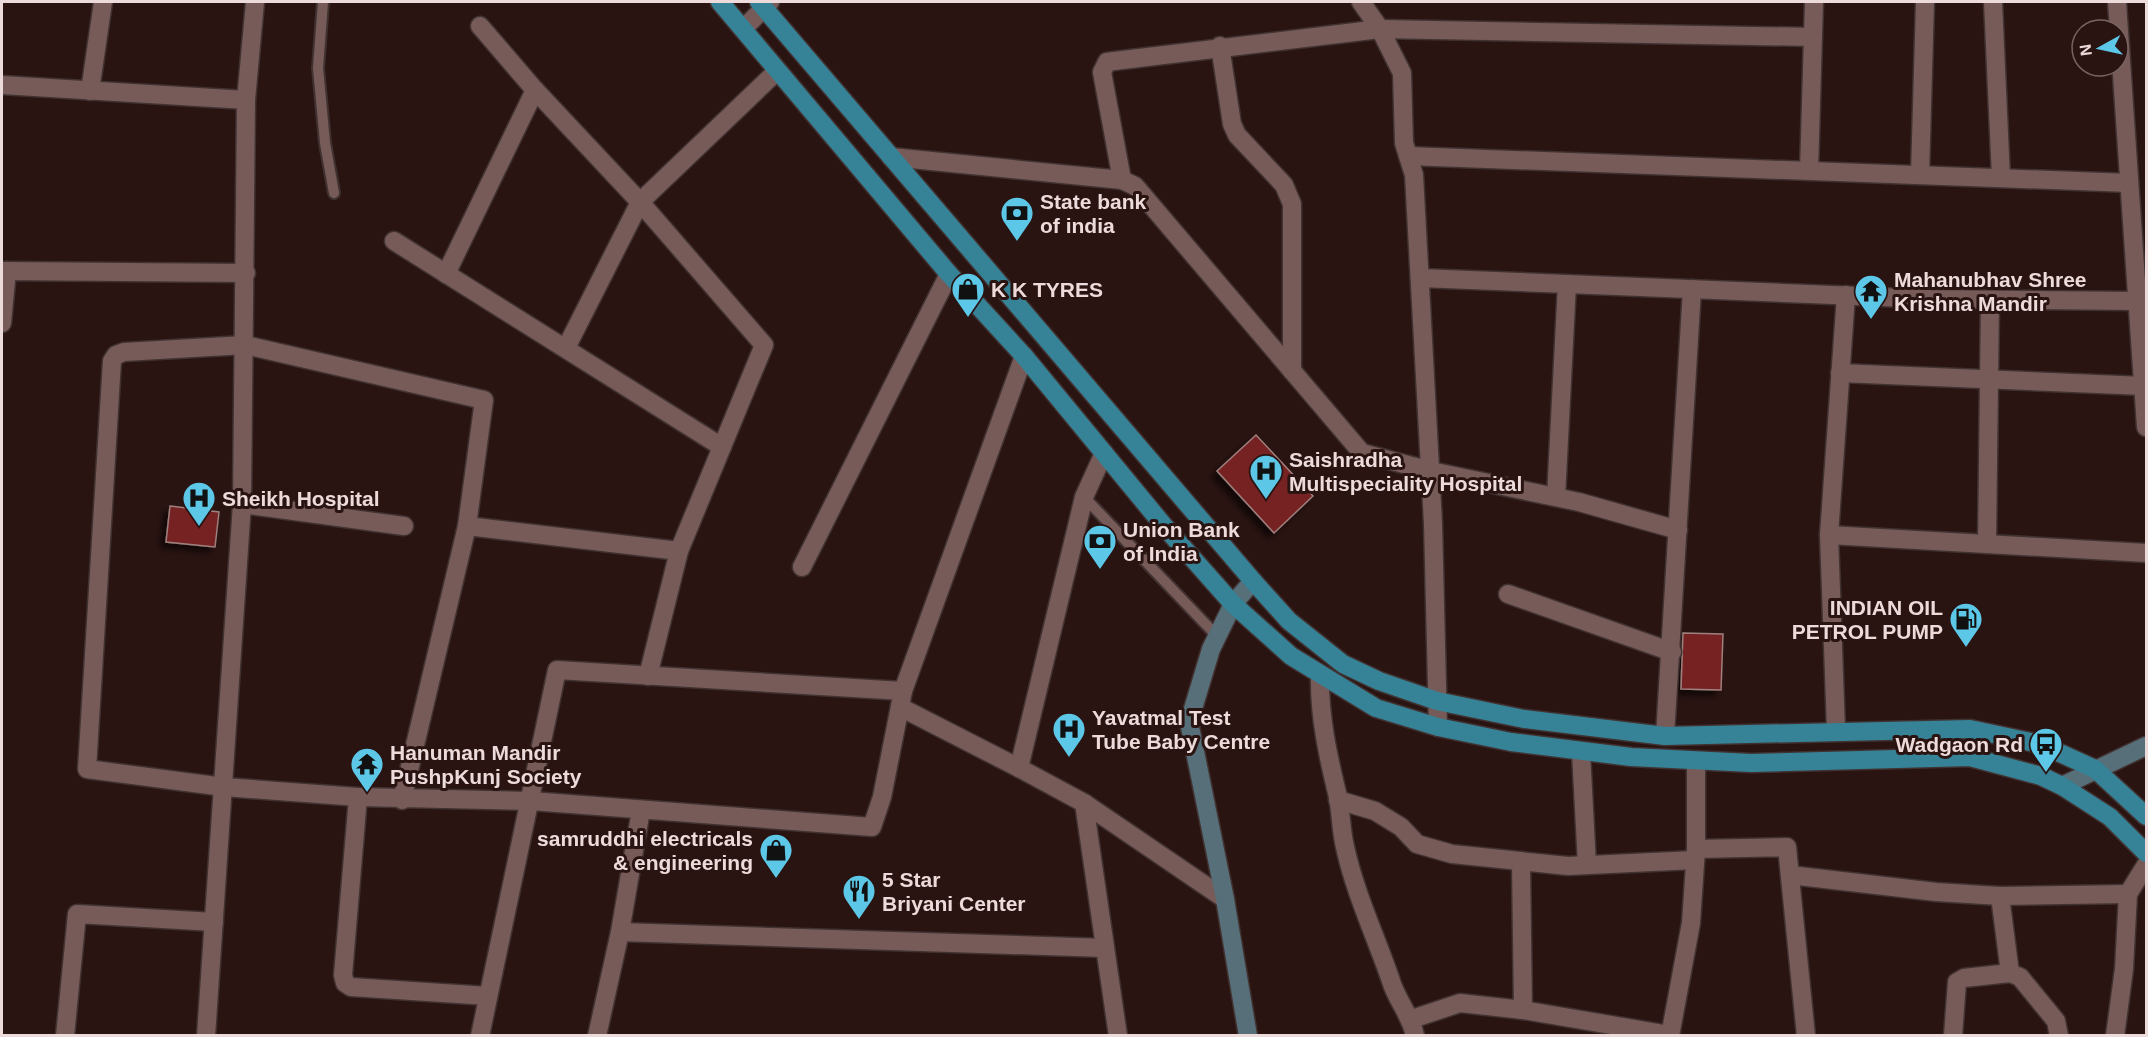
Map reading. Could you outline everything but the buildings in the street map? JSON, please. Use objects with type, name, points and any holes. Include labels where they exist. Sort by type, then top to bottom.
[{"type":"main road","points":[[720,2],[949,274],[1024,356],[1233,604],[1291,656],[1320,674],[1377,708],[1438,727],[1511,742],[1581,752],[1696,762],[1970,757],[2032,773],[2062,786],[2110,817],[2146,853]]},
{"type":"main road","points":[[764,3],[891,157],[1253,581],[1289,621],[1343,664],[1379,681],[1437,701],[1524,719],[1665,736],[1836,730],[1970,729],[2040,744],[2095,769],[2146,816]]},
{"type":"main road","points":[[989,318],[1012,298]]},
{"type":"street","points":[[90,91],[103,2]]},
{"type":"street","points":[[206,1035],[242,504],[246,100],[255,2]]},
{"type":"street","points":[[1361,2],[1380,29],[1402,73],[1404,143],[1414,175],[1431,471],[1438,727]]},
{"type":"street","points":[[1809,171],[1814,2]]},
{"type":"street","points":[[1920,175],[1925,2]]},
{"type":"street","points":[[1993,2],[2001,178]]},
{"type":"street","points":[[2117,2],[2146,427]]},
{"type":"street","points":[[744,28],[764,3]]},
{"type":"street","points":[[480,26],[535,90],[640,202],[764,345],[679,551],[648,676]]},
{"type":"street","points":[[1122,180],[1104,67],[1107,62],[1220,46],[1380,29],[1813,38]]},
{"type":"street","points":[[1220,46],[1232,124],[1237,135],[1284,185],[1292,204],[1292,371]]},
{"type":"street","points":[[566,348],[640,202],[777,71]]},
{"type":"street","points":[[2,85],[246,100]]},
{"type":"street","points":[[446,274],[535,90]]},
{"type":"street","points":[[1408,156],[2129,183]]},
{"type":"street","points":[[891,157],[1122,180],[1135,186],[1362,453],[1431,471],[1556,497],[1678,530]]},
{"type":"street","points":[[394,241],[722,447]]},
{"type":"street","points":[[2,323],[4,271],[246,273]]},
{"type":"street","points":[[802,567],[949,274]]},
{"type":"street","points":[[1420,278],[1990,300],[2138,301]]},
{"type":"street","points":[[1556,497],[1567,284]]},
{"type":"street","points":[[1665,736],[1672,652],[1692,289]]},
{"type":"street","points":[[1836,730],[1829,535],[1846,295]]},
{"type":"street","points":[[1987,544],[1990,300]]},
{"type":"street","points":[[402,800],[467,526],[484,400],[245,345],[124,352],[116,355],[112,361],[87,769],[224,787],[358,797],[402,800],[531,801],[872,827],[882,797],[901,699],[1024,356]]},
{"type":"street","points":[[1839,372],[2144,386]]},
{"type":"street","points":[[1019,768],[1084,497],[1104,453]]},
{"type":"street","points":[[242,504],[404,526]]},
{"type":"street","points":[[467,526],[679,551]]},
{"type":"street","points":[[1829,535],[2146,553]]},
{"type":"street","points":[[1248,1035],[1225,899],[1189,722],[1217,636],[1233,604],[1253,581]]},
{"type":"street","points":[[1508,594],[1672,652]]},
{"type":"street","points":[[480,1035],[531,801],[556,670],[901,699],[1084,803],[1225,899]]},
{"type":"street","points":[[1320,674],[1324,734],[1345,847],[1358,894],[1393,988],[1413,1027],[1461,1003],[1523,1010],[1564,1026],[1670,1035],[1691,922],[1695,855],[1696,762]]},
{"type":"street","points":[[2062,786],[2146,746]]},
{"type":"street","points":[[1581,752],[1587,865]]},
{"type":"street","points":[[358,797],[343,975],[345,982],[351,987],[488,996]]},
{"type":"street","points":[[1338,800],[1375,810],[1401,827],[1417,844],[1452,854],[1521,862],[1587,865],[1787,846],[1806,1035]]},
{"type":"street","points":[[1084,803],[1118,1035]]},
{"type":"street","points":[[609,1035],[597,1035],[620,932],[641,810]]},
{"type":"street","points":[[1521,862],[1523,1010]]},
{"type":"street","points":[[2115,1035],[2124,969],[2128,894],[2146,866]]},
{"type":"street","points":[[1790,875],[1936,892],[2000,896],[2128,894]]},
{"type":"street","points":[[2000,896],[2010,973]]},
{"type":"street","points":[[65,1035],[77,914],[214,922]]},
{"type":"street","points":[[620,932],[1105,948]]},
{"type":"street","points":[[1953,1035],[1958,982],[1964,978],[2010,973],[2020,977],[2056,1021],[2059,1035]]},
{"type":"lane","points":[[323,2],[318,68],[325,142],[334,193]]},
{"type":"lane","points":[[1084,497],[1217,636]]},
{"type":"place","name":"State bank of india","points":[[1017,242]]},
{"type":"place","name":"K K TYRES","points":[[968,318]]},
{"type":"place","name":"Mahanubhav Shree Krishna Mandir","points":[[1871,320]]},
{"type":"place","name":"Saishradha Multispeciality Hospital","points":[[1266,500]]},
{"type":"place","name":"Sheikh Hospital","points":[[199,527]]},
{"type":"place","name":"Union Bank of India","points":[[1100,570]]},
{"type":"place","name":"INDIAN OIL PETROL PUMP","points":[[1966,648]]},
{"type":"place","name":"Yavatmal Test Tube Baby Centre","points":[[1069,758]]},
{"type":"place","name":"Wadgaon Rd","points":[[2046,773]]},
{"type":"place","name":"Hanuman Mandir PushpKunj Society","points":[[367,793]]},
{"type":"place","name":"samruddhi electricals & engineering","points":[[776,879]]},
{"type":"place","name":"5 Star Briyani Center","points":[[859,920]]}]
